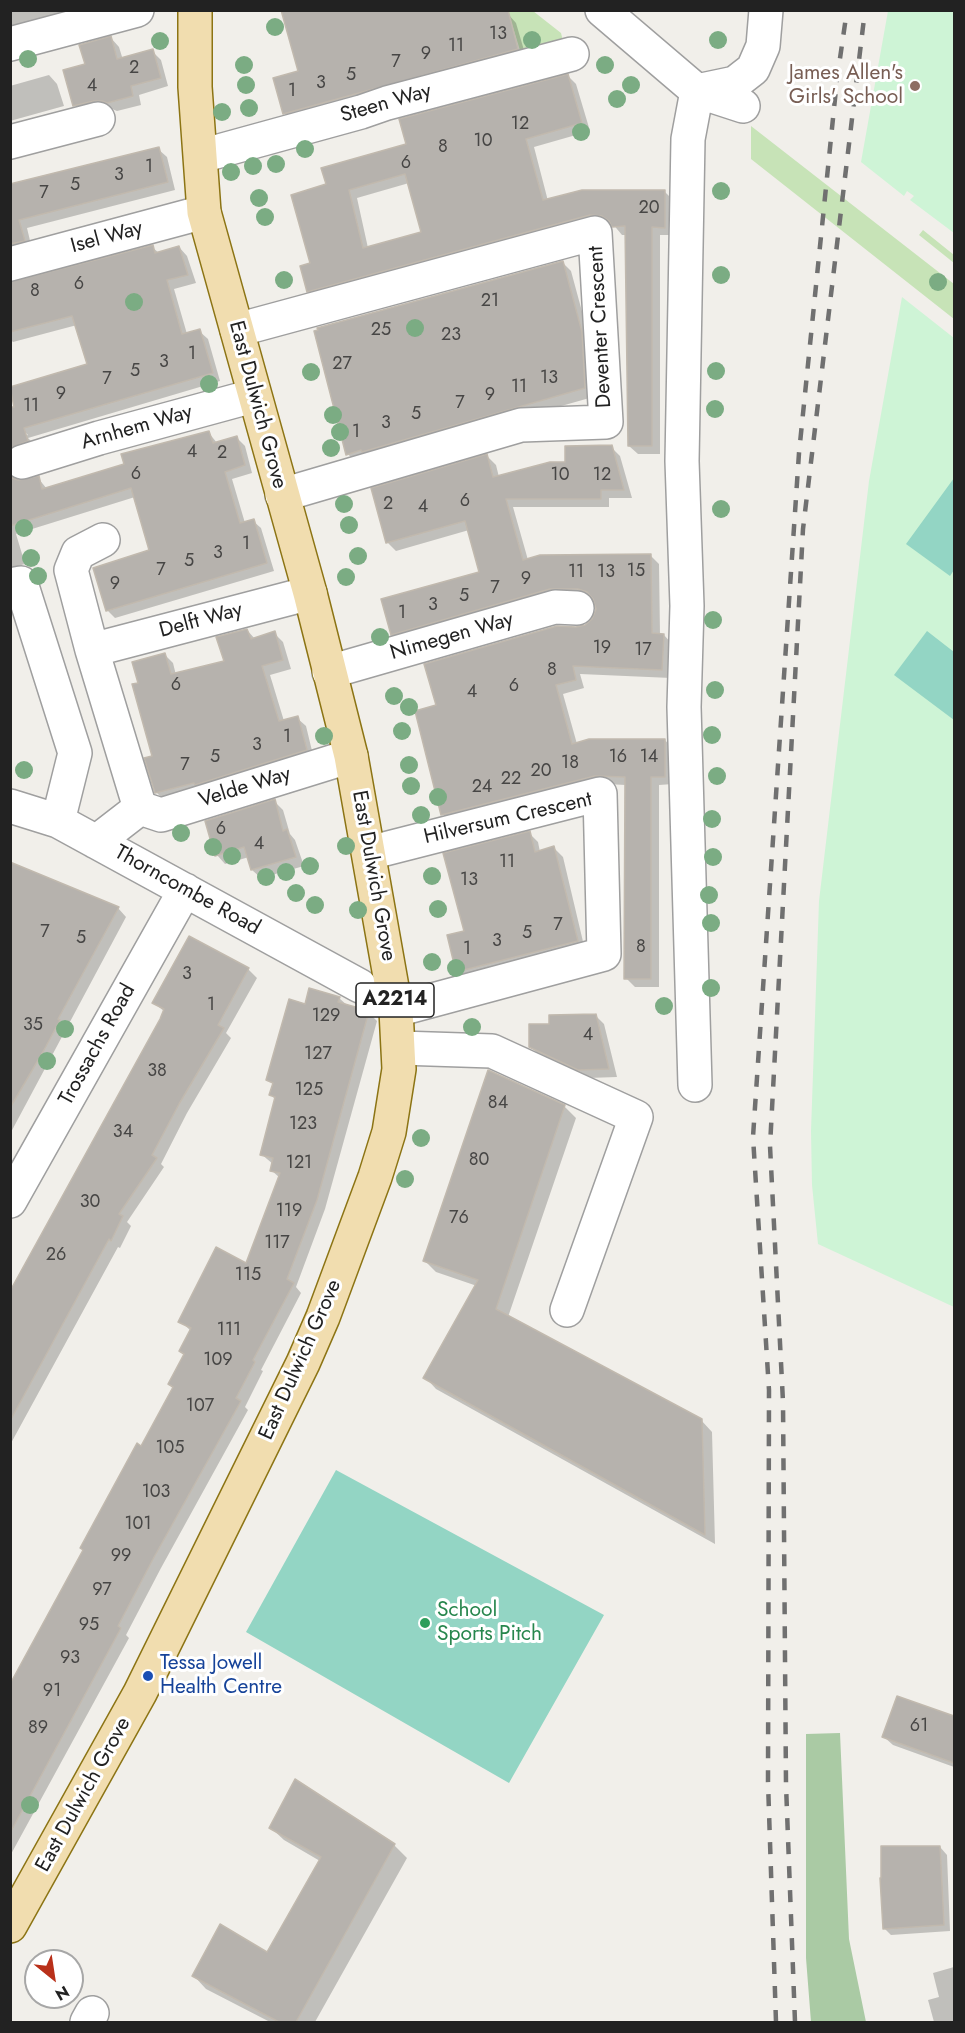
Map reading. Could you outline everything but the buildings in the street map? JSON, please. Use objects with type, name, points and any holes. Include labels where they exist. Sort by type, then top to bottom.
[{"type":"main road","name":"East Dulwich Grove","points":[[10,1926],[140,1693],[303,1363],[323,1317],[375,1177],[389,1132],[396,1096],[399,1048],[396,1010],[351,756],[310,593],[253,396],[204,212],[195,87],[195,10]]},
{"type":"street","points":[[10,44],[138,10]]},
{"type":"street","points":[[602,10],[697,91],[743,105]]},
{"type":"street","points":[[697,91],[735,83],[753,69],[763,46],[766,10]]},
{"type":"street","name":"Steen Way","points":[[201,156],[572,54]]},
{"type":"street","points":[[695,1085],[684,707],[687,606],[682,461],[688,139],[697,91]]},
{"type":"street","points":[[10,142],[98,119]]},
{"type":"street","name":"Isel Way","points":[[10,264],[204,212]]},
{"type":"street","name":"Deventer Crescent","points":[[237,330],[595,233],[606,422],[521,425],[282,495]]},
{"type":"street","name":"Arnhem Way","points":[[22,462],[99,438],[253,396]]},
{"type":"street","points":[[96,842],[140,808],[70,570],[78,552],[103,540]]},
{"type":"street","points":[[10,585],[21,583],[75,753],[58,821]]},
{"type":"street","name":"Delft Way","points":[[92,650],[310,593]]},
{"type":"street","name":"Nimegen Way","points":[[329,672],[555,607],[577,608]]},
{"type":"street","name":"Velde Way","points":[[140,808],[160,815],[351,756]]},
{"type":"street","name":"Hilversum Crescent","points":[[369,853],[600,794],[604,954],[396,1010]]},
{"type":"street","name":"Thorncombe Road","points":[[10,806],[58,821],[360,986]]},
{"type":"street","name":"Trossachs Road","points":[[10,1201],[185,890]]},
{"type":"street","points":[[399,1048],[492,1051],[636,1117],[567,1310]]},
{"type":"green space","points":[[508,11],[533,11],[561,33],[564,45],[522,57]]},
{"type":"green space","name":"James Allen's Girls' School","points":[[888,11],[954,11],[954,233],[910,200],[914,196],[907,191],[904,196],[861,162]]},
{"type":"green space","points":[[751,126],[954,284],[954,319],[751,159]]},
{"type":"green space","points":[[923,230],[954,255],[954,263],[919,235]]},
{"type":"green space","points":[[902,297],[954,338],[954,1307],[818,1244],[812,1185],[811,1131],[819,901],[869,481]]},
{"type":"green space","points":[[954,478],[954,570],[950,576],[906,544]]},
{"type":"green space","points":[[927,631],[954,652],[954,720],[894,675]]},
{"type":"green space","name":"School Sports Pitch","points":[[336,1470],[604,1615],[509,1783],[246,1632]]},
{"type":"green space","points":[[840,1733],[849,1939],[866,2022],[811,2022],[806,1958],[806,1734]]},
{"type":"railway","points":[[776,2022],[768,1782],[769,1390],[753,1137],[799,453],[837,79],[847,10]]},
{"type":"railway","points":[[795,2022],[786,1785],[783,1402],[770,1146],[803,529],[865,10]]},
{"type":"place","name":"James Allen's Girls' School","points":[[915,86]]},
{"type":"place","name":"School Sports Pitch","points":[[425,1623]]},
{"type":"place","name":"Tessa Jowell Health Centre","points":[[148,1676]]}]
